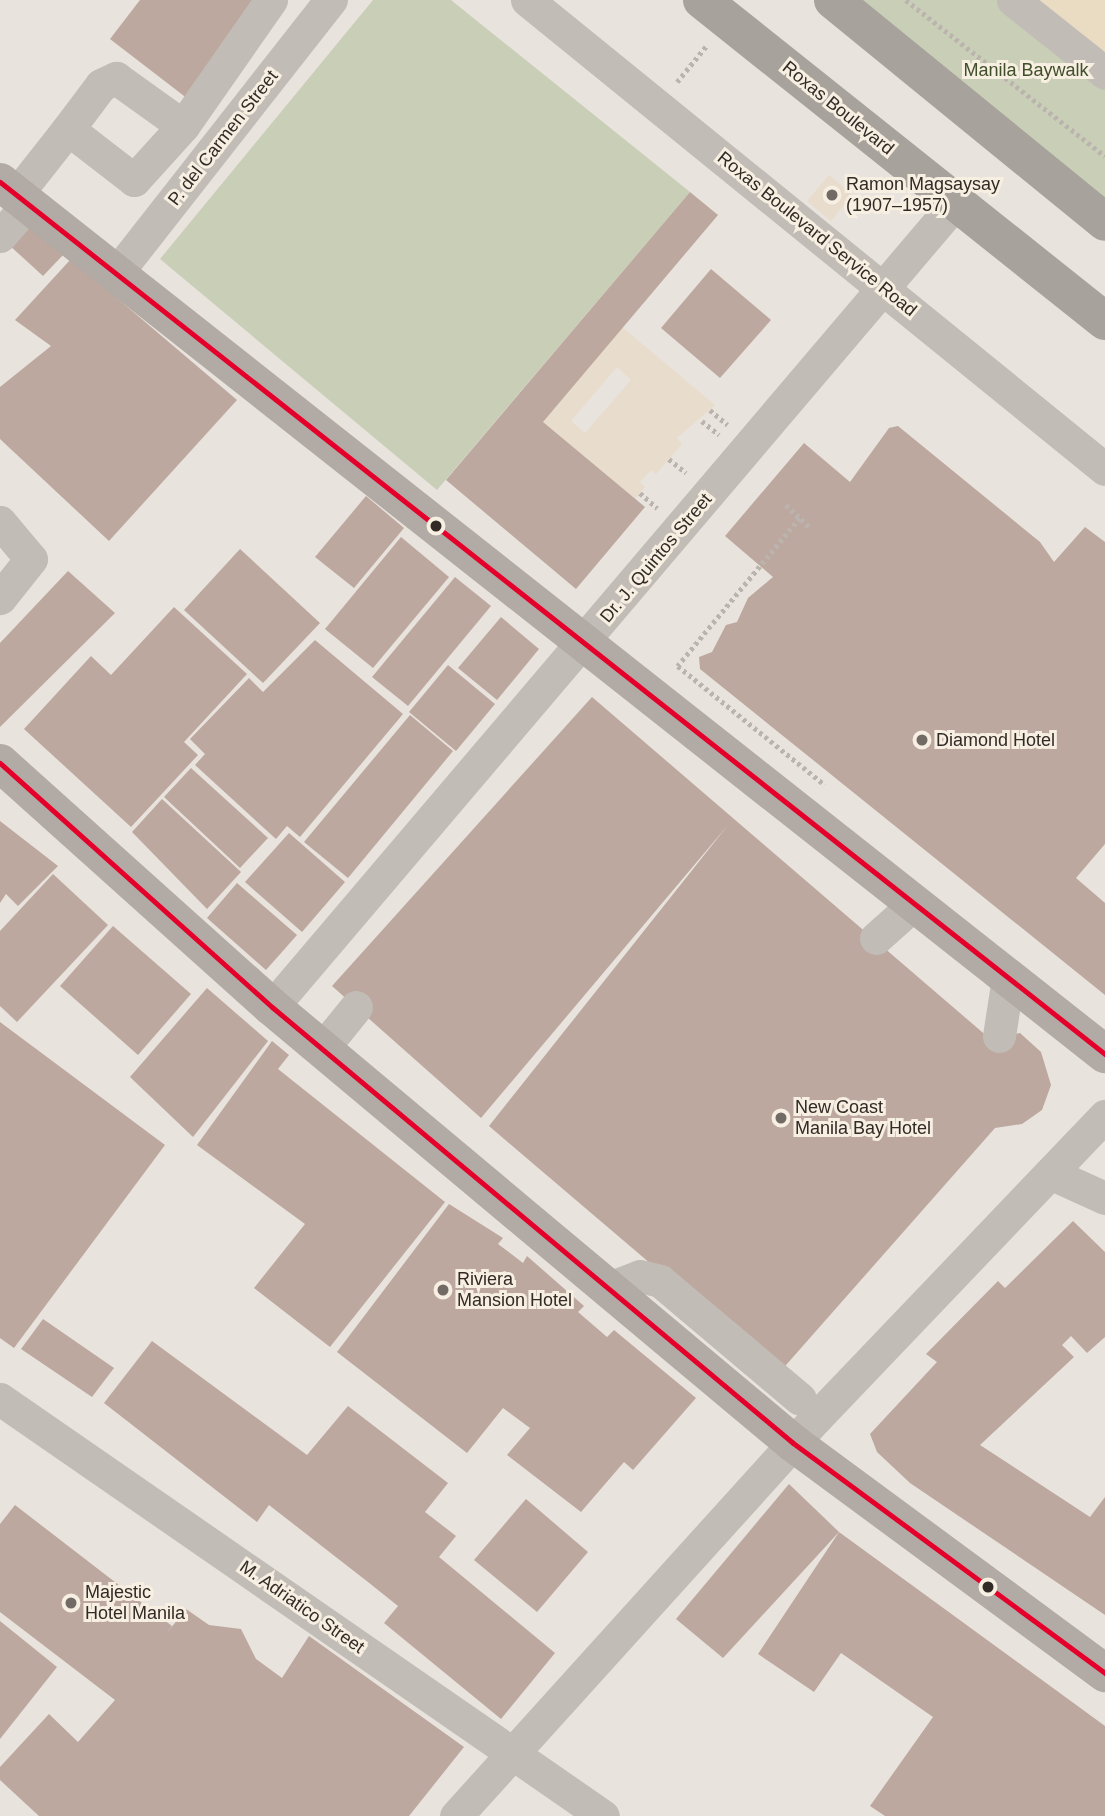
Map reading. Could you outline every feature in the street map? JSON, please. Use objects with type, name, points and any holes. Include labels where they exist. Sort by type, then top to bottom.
[{"type":"highway","points":[[833,0],[1105,222]]},
{"type":"highway","name":"Roxas Boulevard","points":[[715,10],[1105,321]]},
{"type":"main road","points":[[14,194],[1105,1054]]},
{"type":"main road","points":[[3,772],[272,1007],[793,1443],[1103,1669]]},
{"type":"street","points":[[68,130],[134,180],[183,126],[271,0]]},
{"type":"street","name":"P. del Carmen Street","points":[[115,275],[331,0]]},
{"type":"street","name":"Roxas Boulevard Service Road","points":[[527,0],[659,104],[884,291],[1105,469]]},
{"type":"street","points":[[1013,0],[1105,73]]},
{"type":"street","points":[[0,236],[14,194],[68,130],[101,85],[116,78],[183,126]]},
{"type":"street","name":"Dr. J. Quintos Street","points":[[272,1007],[884,291],[956,202]]},
{"type":"street","points":[[0,522],[31,559],[0,598]]},
{"type":"street","points":[[876,938],[914,904]]},
{"type":"street","points":[[999,1036],[1008,978]]},
{"type":"street","points":[[322,1049],[356,1007]]},
{"type":"street","points":[[456,1816],[511,1751],[793,1443],[1105,1116]]},
{"type":"street","points":[[1052,1174],[1105,1198]]},
{"type":"street","points":[[609,1288],[640,1276],[660,1281],[800,1399]]},
{"type":"street","name":"M. Adriatico Street","points":[[0,1399],[603,1816]]},
{"type":"path","points":[[906,0],[1105,156]]},
{"type":"path","points":[[659,104],[715,10]]},
{"type":"path","points":[[710,410],[718,416]]},
{"type":"path","points":[[702,421],[709,427]]},
{"type":"path","points":[[669,459],[677,465]]},
{"type":"path","points":[[640,493],[648,500]]},
{"type":"path","points":[[786,505],[812,528]]},
{"type":"path","points":[[800,519],[678,666],[838,796]]},
{"type":"green space","points":[[373,0],[451,0],[690,192],[437,490],[160,259]]},
{"type":"green space","name":"Manila Baywalk","points":[[846,0],[1027,0],[1105,63],[1105,201]]},
{"type":"sand","points":[[1027,0],[1105,0],[1105,63]]},
{"type":"shaded area","points":[[829,175],[852,195],[831,221],[807,201]]},
{"type":"shaded area","points":[[622,327],[715,405],[677,438],[682,444],[656,474],[651,470],[640,482],[645,487],[635,499],[543,422]],"holes":[[[617,367],[631,380],[585,433],[571,421]]]},
{"type":"building","points":[[140,0],[264,0],[188,99],[110,39]]},
{"type":"building","points":[[690,192],[718,215],[543,422],[645,507],[576,589],[446,480]]},
{"type":"building","points":[[28,223],[63,255],[43,276],[8,244]]},
{"type":"building","points":[[71,259],[237,400],[109,541],[0,439],[0,387],[51,346],[15,320]]},
{"type":"building","points":[[711,269],[771,320],[720,378],[661,328]]},
{"type":"building","name":"Diamond Hotel","points":[[898,426],[1040,542],[1054,562],[1085,527],[1105,542],[1105,844],[1076,878],[1105,903],[1105,995],[700,669],[699,657],[712,652],[726,625],[737,622],[748,598],[773,577],[725,536],[804,443],[850,482],[889,428]]},
{"type":"building","points":[[366,496],[404,528],[354,588],[315,557]]},
{"type":"building","points":[[401,537],[449,577],[373,668],[325,629]]},
{"type":"building","points":[[240,549],[320,623],[263,683],[184,610]]},
{"type":"building","points":[[68,571],[115,613],[0,727],[0,643]]},
{"type":"building","points":[[455,577],[491,606],[408,706],[372,677]]},
{"type":"building","points":[[174,607],[247,674],[184,742],[198,755],[131,827],[24,729],[91,656],[111,675]]},
{"type":"building","points":[[501,617],[539,649],[497,700],[458,668]]},
{"type":"building","points":[[315,640],[403,714],[300,837],[287,826],[276,839],[195,765],[205,754],[190,739],[249,678],[263,692]]},
{"type":"building","points":[[448,665],[495,704],[456,751],[409,712]]},
{"type":"building","name":"New Coast Manila Bay Hotel","points":[[592,697],[989,1038],[1020,1033],[1041,1052],[1051,1085],[1042,1110],[1022,1124],[995,1128],[779,1373],[489,1126],[728,825],[481,1118],[332,986]]},
{"type":"building","points":[[410,715],[453,751],[348,878],[304,842]]},
{"type":"building","points":[[191,768],[268,838],[240,868],[164,797]]},
{"type":"building","points":[[162,799],[241,872],[207,909],[132,832]]},
{"type":"building","points":[[0,821],[58,866],[18,906],[6,894],[0,903]]},
{"type":"building","points":[[289,833],[345,882],[302,932],[245,882]]},
{"type":"building","points":[[53,874],[108,925],[17,1022],[0,1006],[0,931]]},
{"type":"building","points":[[237,883],[297,935],[266,970],[207,918]]},
{"type":"building","points":[[113,926],[191,994],[138,1055],[60,986]]},
{"type":"building","points":[[207,988],[268,1041],[193,1137],[130,1077]]},
{"type":"building","points":[[0,1022],[165,1145],[14,1348],[0,1338]]},
{"type":"building","points":[[272,1041],[289,1055],[278,1069],[445,1202],[330,1347],[254,1288],[305,1224],[197,1145]]},
{"type":"building","points":[[449,1204],[503,1238],[498,1244],[523,1263],[527,1256],[584,1306],[578,1312],[607,1337],[614,1330],[696,1398],[633,1470],[624,1462],[581,1512],[507,1455],[530,1428],[503,1408],[467,1453],[337,1352]]},
{"type":"building","points":[[1073,1221],[1105,1252],[1105,1337],[1087,1353],[1071,1336],[1062,1345],[1074,1357],[980,1445],[1090,1517],[1105,1497],[1105,1615],[910,1483],[877,1452],[870,1434],[937,1362],[926,1354],[998,1281],[1005,1288]]},
{"type":"building","points":[[43,1319],[114,1368],[92,1397],[21,1349]]},
{"type":"building","points":[[152,1341],[307,1455],[348,1406],[448,1483],[425,1512],[456,1536],[439,1557],[555,1653],[501,1719],[384,1623],[398,1606],[368,1582],[269,1505],[257,1522],[104,1403]]},
{"type":"building","points":[[789,1484],[839,1532],[723,1658],[676,1619]]},
{"type":"building","points":[[526,1499],[588,1552],[537,1612],[474,1560]]},
{"type":"building","points":[[15,1505],[172,1626],[166,1634],[186,1609],[209,1625],[241,1629],[256,1659],[282,1678],[309,1636],[464,1747],[409,1816],[39,1816],[0,1780],[0,1767],[49,1714],[78,1742],[115,1700],[0,1612],[0,1524]]},
{"type":"building","points":[[839,1532],[1105,1726],[1105,1816],[885,1816],[870,1806],[933,1717],[841,1653],[814,1692],[758,1654]]},
{"type":"building","points":[[0,1621],[57,1667],[0,1739]]},
{"type":"transit line","points":[[0,182],[1105,1054]]},
{"type":"transit line","points":[[0,763],[272,1007],[793,1443],[1105,1673]]},
{"type":"place","name":"Ramon Magsaysay (1907–1957)","points":[[832,195]]},
{"type":"place","name":"Diamond Hotel","points":[[922,740]]},
{"type":"place","name":"New Coast Manila Bay Hotel","points":[[781,1118]]},
{"type":"place","name":"Riviera Mansion Hotel","points":[[443,1290]]},
{"type":"place","name":"Majestic Hotel Manila","points":[[71,1603]]}]
